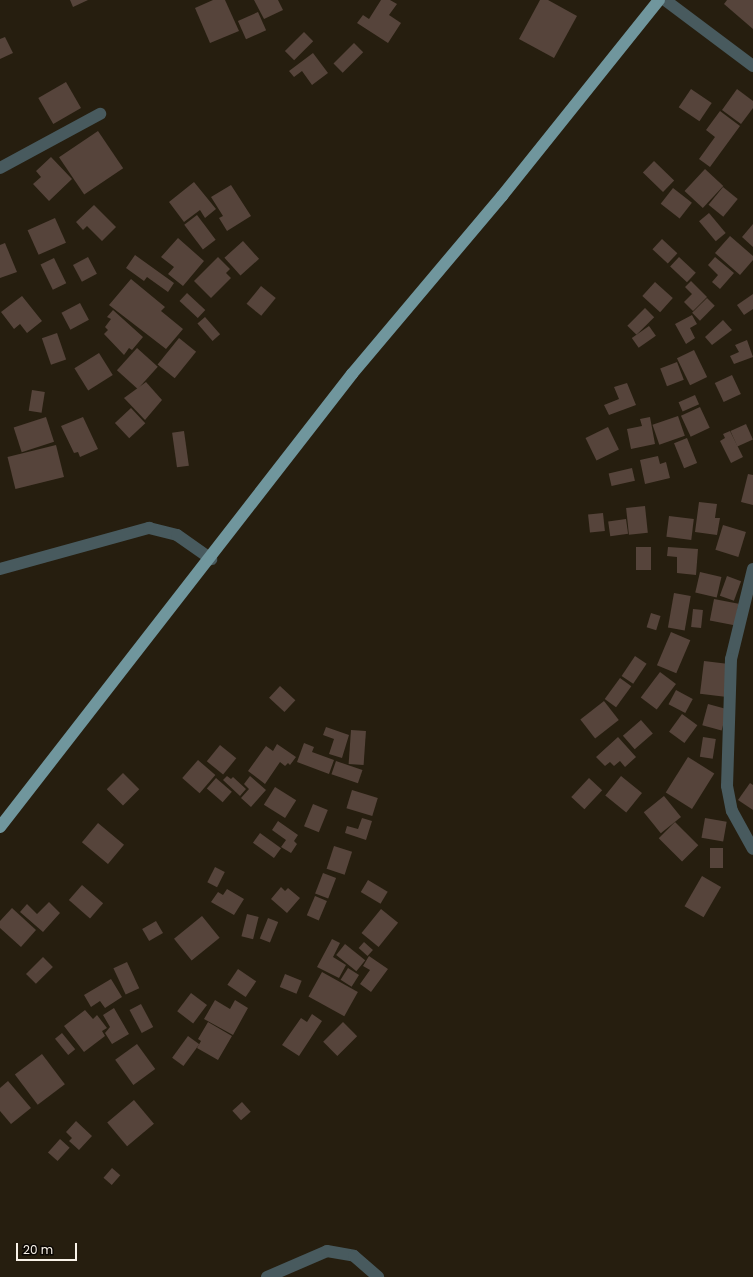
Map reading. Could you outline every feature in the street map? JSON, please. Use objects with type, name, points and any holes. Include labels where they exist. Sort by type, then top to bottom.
[{"type":"main road","points":[[0,827],[211,558],[352,374],[502,196],[659,0]]},
{"type":"street","points":[[665,0],[753,66]]},
{"type":"street","points":[[0,168],[100,114]]},
{"type":"street","points":[[0,569],[150,528],[177,534],[211,558]]},
{"type":"street","points":[[753,569],[750,600],[731,659],[727,786],[732,811],[753,850]]},
{"type":"street","points":[[267,1277],[327,1251],[354,1256],[378,1277]]},
{"type":"building","points":[[70,0],[88,0],[73,7]]},
{"type":"building","points":[[213,0],[225,0],[239,31],[210,43],[195,8]]},
{"type":"building","points":[[254,0],[278,0],[283,10],[264,19]]},
{"type":"building","points":[[381,0],[390,0],[397,4],[389,15],[401,23],[388,43],[357,23],[363,15],[369,19]]},
{"type":"building","points":[[540,0],[548,0],[577,16],[554,58],[519,39]]},
{"type":"building","points":[[727,0],[753,0],[753,29],[724,4]]},
{"type":"building","points":[[258,12],[266,30],[246,39],[238,21]]},
{"type":"building","points":[[304,32],[313,41],[294,60],[285,51]]},
{"type":"building","points":[[5,37],[13,53],[0,59],[0,39]]},
{"type":"building","points":[[354,43],[363,52],[343,73],[333,64]]},
{"type":"building","points":[[313,53],[328,73],[312,85],[302,71],[294,77],[289,71]]},
{"type":"building","points":[[66,82],[81,108],[53,124],[38,98]]},
{"type":"building","points":[[691,89],[712,103],[699,121],[679,107]]},
{"type":"building","points":[[737,89],[753,101],[753,108],[741,124],[722,110]]},
{"type":"building","points":[[720,111],[740,126],[710,167],[699,159],[715,137],[706,130]]},
{"type":"building","points":[[98,131],[123,168],[84,195],[59,157]]},
{"type":"building","points":[[51,157],[72,179],[49,201],[33,184],[41,177],[36,171]]},
{"type":"building","points":[[654,161],[674,180],[663,192],[643,173]]},
{"type":"building","points":[[705,169],[723,186],[703,208],[685,191]]},
{"type":"building","points":[[194,182],[216,209],[205,218],[200,210],[184,222],[169,202]]},
{"type":"building","points":[[231,185],[251,216],[227,231],[219,218],[223,216],[211,197]]},
{"type":"building","points":[[723,187],[738,199],[723,217],[709,205]]},
{"type":"building","points":[[673,188],[692,203],[680,219],[661,204]]},
{"type":"building","points":[[94,205],[116,227],[102,241],[87,226],[83,230],[76,222]]},
{"type":"building","points":[[709,213],[726,233],[716,241],[699,221]]},
{"type":"building","points":[[197,215],[216,240],[203,249],[184,225]]},
{"type":"building","points":[[55,218],[66,243],[39,255],[28,230]]},
{"type":"building","points":[[753,224],[753,247],[742,237]]},
{"type":"building","points":[[730,236],[753,256],[753,260],[740,275],[715,253]]},
{"type":"building","points":[[178,238],[204,261],[183,286],[168,274],[174,267],[161,257]]},
{"type":"building","points":[[662,239],[677,253],[668,264],[652,249]]},
{"type":"building","points":[[243,241],[259,259],[240,276],[224,258]]},
{"type":"building","points":[[5,243],[17,272],[0,278],[0,245]]},
{"type":"building","points":[[135,255],[174,283],[168,292],[147,277],[144,281],[126,268]]},
{"type":"building","points":[[88,257],[97,274],[82,282],[73,265]]},
{"type":"building","points":[[218,257],[230,269],[226,273],[231,278],[211,298],[194,281]]},
{"type":"building","points":[[679,257],[696,273],[687,282],[670,267]]},
{"type":"building","points":[[715,257],[734,273],[720,289],[712,282],[718,275],[708,265]]},
{"type":"building","points":[[54,258],[66,283],[53,290],[41,265]]},
{"type":"building","points":[[131,279],[165,307],[161,311],[183,329],[166,349],[109,305]]},
{"type":"building","points":[[691,281],[707,297],[693,311],[684,302],[692,294],[685,287]]},
{"type":"building","points":[[655,282],[673,298],[660,312],[642,296]]},
{"type":"building","points":[[261,286],[276,298],[261,316],[247,304]]},
{"type":"building","points":[[187,293],[205,310],[198,318],[179,301]]},
{"type":"building","points":[[753,294],[753,309],[744,315],[737,305]]},
{"type":"building","points":[[22,296],[42,321],[27,333],[20,324],[14,329],[1,312]]},
{"type":"building","points":[[707,298],[715,306],[700,321],[692,313]]},
{"type":"building","points":[[80,303],[89,320],[70,330],[61,313]]},
{"type":"building","points":[[645,308],[654,317],[637,335],[627,326]]},
{"type":"building","points":[[113,310],[143,337],[132,350],[129,348],[124,355],[104,334],[108,330],[105,327],[111,319],[107,317]]},
{"type":"building","points":[[692,315],[697,324],[690,328],[695,338],[686,344],[675,324]]},
{"type":"building","points":[[205,317],[220,334],[213,341],[197,324]]},
{"type":"building","points":[[723,320],[732,330],[712,345],[705,337]]},
{"type":"building","points":[[649,326],[656,336],[639,348],[632,338]]},
{"type":"building","points":[[57,333],[66,359],[51,365],[42,338]]},
{"type":"building","points":[[179,338],[196,352],[175,378],[158,364]]},
{"type":"building","points":[[747,340],[753,357],[734,364],[730,356],[739,352],[735,345]]},
{"type":"building","points":[[137,348],[158,367],[138,389],[117,370]]},
{"type":"building","points":[[694,350],[707,377],[690,385],[677,358]]},
{"type":"building","points":[[99,353],[113,375],[88,390],[74,368]]},
{"type":"building","points":[[677,362],[684,380],[667,386],[660,368]]},
{"type":"building","points":[[732,375],[741,394],[724,402],[715,383]]},
{"type":"building","points":[[146,382],[162,400],[145,420],[124,398]]},
{"type":"building","points":[[627,383],[636,405],[609,415],[604,405],[619,399],[614,387]]},
{"type":"building","points":[[32,390],[45,392],[42,413],[29,411]]},
{"type":"building","points":[[695,395],[699,404],[683,411],[679,402]]},
{"type":"building","points":[[700,407],[710,428],[691,437],[681,416]]},
{"type":"building","points":[[131,408],[145,423],[129,438],[115,423]]},
{"type":"building","points":[[678,416],[685,436],[659,445],[652,425]]},
{"type":"building","points":[[46,417],[54,442],[22,452],[14,428]]},
{"type":"building","points":[[83,417],[98,449],[80,457],[78,452],[74,453],[61,426]]},
{"type":"building","points":[[650,417],[655,444],[631,449],[627,429],[642,426],[640,419]]},
{"type":"building","points":[[746,424],[753,440],[737,446],[730,431]]},
{"type":"building","points":[[608,427],[619,449],[596,460],[586,438]]},
{"type":"building","points":[[184,431],[189,466],[177,467],[172,433]]},
{"type":"building","points":[[730,431],[743,457],[731,463],[720,441],[725,438],[723,434]]},
{"type":"building","points":[[687,438],[697,463],[684,468],[674,443]]},
{"type":"building","points":[[56,445],[64,477],[15,489],[7,457]]},
{"type":"building","points":[[658,456],[660,464],[666,462],[670,478],[645,484],[640,460]]},
{"type":"building","points":[[632,468],[635,481],[612,486],[609,473]]},
{"type":"building","points":[[748,474],[753,475],[753,505],[741,502]]},
{"type":"building","points":[[699,502],[717,504],[715,518],[720,518],[717,535],[695,532]]},
{"type":"building","points":[[645,506],[648,533],[629,535],[626,508]]},
{"type":"building","points":[[603,513],[605,531],[590,532],[588,515]]},
{"type":"building","points":[[669,516],[694,519],[691,540],[666,537]]},
{"type":"building","points":[[626,519],[628,534],[610,536],[608,522]]},
{"type":"building","points":[[723,525],[746,532],[738,557],[715,550]]},
{"type":"building","points":[[636,547],[651,547],[651,570],[636,570]]},
{"type":"building","points":[[668,547],[698,549],[696,575],[677,573],[677,557],[667,556]]},
{"type":"building","points":[[700,572],[721,577],[717,597],[695,592]]},
{"type":"building","points":[[727,576],[741,581],[734,601],[720,596]]},
{"type":"building","points":[[674,593],[691,596],[685,630],[668,627]]},
{"type":"building","points":[[714,599],[739,604],[734,625],[710,621]]},
{"type":"building","points":[[693,609],[703,610],[701,628],[691,627]]},
{"type":"building","points":[[651,613],[661,616],[656,630],[647,627]]},
{"type":"building","points":[[671,632],[690,640],[676,673],[657,665]]},
{"type":"building","points":[[635,656],[647,664],[633,684],[622,676]]},
{"type":"building","points":[[704,661],[729,664],[725,697],[700,694]]},
{"type":"building","points":[[660,672],[676,684],[657,710],[641,698]]},
{"type":"building","points":[[620,678],[631,686],[616,707],[605,699]]},
{"type":"building","points":[[280,686],[295,700],[284,712],[269,698]]},
{"type":"building","points":[[676,690],[693,699],[685,713],[668,704]]},
{"type":"building","points":[[604,701],[619,720],[595,738],[580,719]]},
{"type":"building","points":[[708,704],[727,709],[722,730],[702,725]]},
{"type":"building","points":[[682,714],[697,725],[684,743],[669,732]]},
{"type":"building","points":[[641,720],[653,734],[635,749],[623,736]]},
{"type":"building","points":[[326,727],[349,735],[342,758],[329,754],[334,739],[323,735]]},
{"type":"building","points":[[351,730],[366,731],[364,765],[349,764]]},
{"type":"building","points":[[618,737],[636,757],[625,767],[620,761],[614,766],[610,762],[605,766],[596,757]]},
{"type":"building","points":[[703,737],[716,739],[713,759],[700,757]]},
{"type":"building","points":[[304,743],[314,747],[312,752],[334,760],[329,774],[297,762]]},
{"type":"building","points":[[277,744],[296,757],[290,765],[288,763],[285,766],[280,762],[265,784],[248,771],[266,746],[273,751]]},
{"type":"building","points":[[220,745],[236,758],[223,775],[207,761]]},
{"type":"building","points":[[688,757],[714,773],[692,809],[666,793]]},
{"type":"building","points":[[198,760],[215,775],[200,793],[182,778]]},
{"type":"building","points":[[336,761],[362,770],[358,783],[331,774]]},
{"type":"building","points":[[123,773],[139,789],[123,806],[107,789]]},
{"type":"building","points":[[227,776],[231,779],[233,777],[246,789],[240,796],[223,780]]},
{"type":"building","points":[[250,776],[266,790],[251,807],[241,798],[249,789],[244,784]]},
{"type":"building","points":[[621,776],[642,793],[626,812],[605,795]]},
{"type":"building","points":[[216,778],[232,792],[223,802],[207,789]]},
{"type":"building","points":[[589,778],[602,790],[584,809],[571,797]]},
{"type":"building","points":[[750,783],[753,785],[753,810],[738,800]]},
{"type":"building","points":[[275,787],[296,800],[285,818],[264,805]]},
{"type":"building","points":[[352,790],[378,798],[372,816],[346,808]]},
{"type":"building","points":[[664,796],[681,817],[661,833],[644,812]]},
{"type":"building","points":[[313,804],[328,810],[319,832],[304,826]]},
{"type":"building","points":[[362,818],[372,821],[366,840],[345,833],[347,826],[358,829]]},
{"type":"building","points":[[705,818],[727,822],[723,842],[702,838]]},
{"type":"building","points":[[278,821],[298,835],[294,841],[297,844],[291,853],[281,847],[286,840],[272,830]]},
{"type":"building","points":[[675,822],[698,845],[682,862],[659,838]]},
{"type":"building","points":[[98,823],[124,845],[108,864],[82,842]]},
{"type":"building","points":[[260,833],[281,848],[274,858],[253,843]]},
{"type":"building","points":[[334,846],[352,852],[345,875],[327,869]]},
{"type":"building","points":[[710,848],[723,848],[723,868],[710,868]]},
{"type":"building","points":[[215,867],[225,872],[217,887],[207,882]]},
{"type":"building","points":[[323,873],[336,878],[328,899],[315,894]]},
{"type":"building","points":[[702,876],[721,887],[704,917],[684,906]]},
{"type":"building","points":[[368,880],[388,892],[381,904],[361,892]]},
{"type":"building","points":[[82,885],[103,903],[90,918],[69,900]]},
{"type":"building","points":[[281,887],[285,891],[288,888],[300,898],[287,913],[271,899]]},
{"type":"building","points":[[227,889],[244,899],[234,915],[211,902],[218,892],[223,895]]},
{"type":"building","points":[[315,896],[327,901],[319,920],[307,915]]},
{"type":"building","points":[[49,902],[60,913],[43,932],[20,912],[27,904],[37,914]]},
{"type":"building","points":[[12,908],[36,930],[21,947],[0,928],[0,921]]},
{"type":"building","points":[[381,909],[398,923],[379,947],[361,933]]},
{"type":"building","points":[[247,914],[259,917],[253,939],[241,936]]},
{"type":"building","points":[[202,916],[220,938],[192,960],[174,939]]},
{"type":"building","points":[[268,918],[278,922],[270,943],[260,938]]},
{"type":"building","points":[[156,921],[163,933],[149,941],[142,929]]},
{"type":"building","points":[[332,939],[340,943],[333,957],[346,965],[339,978],[317,967]]},
{"type":"building","points":[[364,942],[373,950],[368,956],[359,948]]},
{"type":"building","points":[[345,944],[365,960],[356,971],[336,955]]},
{"type":"building","points":[[369,956],[388,969],[371,992],[360,984],[370,970],[363,966]]},
{"type":"building","points":[[43,957],[53,967],[36,984],[26,974]]},
{"type":"building","points":[[127,962],[139,988],[126,995],[113,968]]},
{"type":"building","points":[[348,968],[359,975],[352,987],[341,980]]},
{"type":"building","points":[[238,969],[256,981],[246,997],[227,985]]},
{"type":"building","points":[[322,972],[358,992],[344,1016],[308,996]]},
{"type":"building","points":[[285,974],[302,981],[296,994],[280,987]]},
{"type":"building","points":[[111,979],[122,997],[105,1008],[100,1001],[91,1007],[84,995]]},
{"type":"building","points":[[191,993],[207,1005],[193,1023],[177,1011]]},
{"type":"building","points":[[215,1000],[230,1009],[235,1000],[248,1008],[233,1035],[204,1019]]},
{"type":"building","points":[[141,1004],[153,1027],[142,1033],[130,1010]]},
{"type":"building","points":[[114,1008],[129,1034],[112,1044],[105,1033],[110,1027],[103,1015]]},
{"type":"building","points":[[85,1010],[93,1019],[97,1015],[107,1028],[102,1031],[105,1036],[84,1052],[64,1026]]},
{"type":"building","points":[[312,1014],[322,1021],[299,1056],[282,1045],[301,1018],[307,1022]]},
{"type":"building","points":[[208,1022],[232,1036],[218,1060],[197,1048],[201,1041],[198,1039]]},
{"type":"building","points":[[343,1022],[357,1036],[337,1056],[323,1042]]},
{"type":"building","points":[[62,1033],[75,1049],[68,1055],[55,1039]]},
{"type":"building","points":[[188,1036],[199,1044],[183,1066],[172,1058]]},
{"type":"building","points":[[137,1044],[155,1069],[133,1085],[115,1060]]},
{"type":"building","points":[[42,1054],[65,1084],[38,1105],[15,1074]]},
{"type":"building","points":[[8,1081],[31,1108],[11,1124],[0,1111],[0,1088]]},
{"type":"building","points":[[134,1100],[154,1124],[127,1146],[107,1122]]},
{"type":"building","points":[[242,1102],[251,1112],[241,1120],[232,1111]]},
{"type":"building","points":[[76,1121],[92,1136],[79,1150],[69,1141],[72,1138],[66,1132]]},
{"type":"building","points":[[60,1139],[70,1148],[58,1161],[48,1152]]},
{"type":"building","points":[[112,1168],[120,1175],[112,1185],[103,1178]]}]
